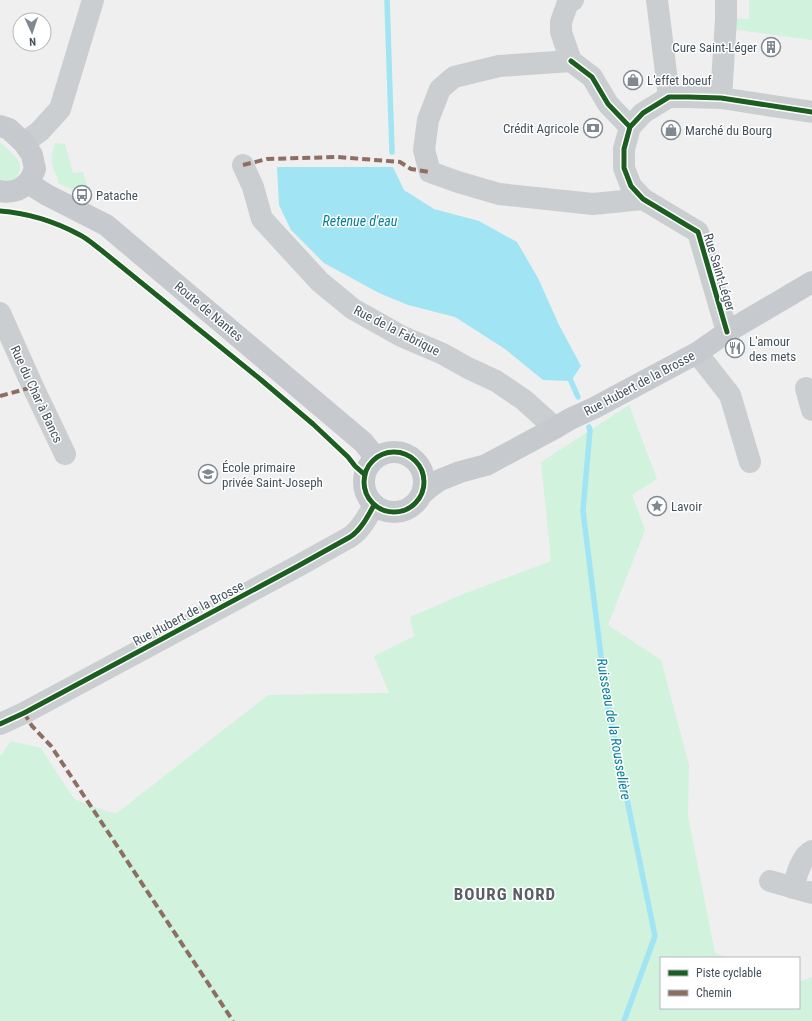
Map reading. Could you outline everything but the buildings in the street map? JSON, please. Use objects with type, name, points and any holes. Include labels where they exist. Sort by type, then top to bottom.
[{"type":"main road","points":[[0,126],[9,130],[24,144],[32,155],[35,169],[28,183],[19,189],[8,192],[0,191]]},
{"type":"main road","name":"Route de Nantes","points":[[28,183],[47,195],[106,225],[363,442],[376,458]]},
{"type":"main road","name":"Rue Hubert de la Brosse","points":[[422,494],[440,480],[460,472],[486,465],[697,353],[727,332],[812,282]]},
{"type":"main road","points":[[394,452],[413,458],[419,466],[424,475],[422,494],[416,504],[406,510],[395,513],[384,511],[374,505],[367,496],[364,486],[364,475],[376,458],[384,454],[394,452]]},
{"type":"main road","name":"Rue Hubert de la Brosse","points":[[419,466],[439,467],[460,472]]},
{"type":"street","points":[[24,144],[40,131],[60,109],[93,0]]},
{"type":"street","points":[[573,0],[568,2],[561,22],[561,32],[571,61],[592,77],[608,104],[630,127],[643,113],[669,97],[721,98],[812,112]]},
{"type":"street","points":[[656,0],[669,97]]},
{"type":"street","points":[[721,98],[726,0]]},
{"type":"street","points":[[571,61],[499,66],[454,77],[440,90],[428,120],[424,150],[430,172],[499,194],[594,204],[643,199]]},
{"type":"street","name":"Rue Saint-Léger","points":[[630,127],[624,149],[624,168],[631,186],[643,199],[698,232],[727,332]]},
{"type":"street","name":"Rue de la Fabrique","points":[[243,164],[262,220],[326,286],[353,309],[401,336],[442,354],[496,381],[562,424]]},
{"type":"street","name":"Rue du Char à Bancs","points":[[0,313],[65,454]]},
{"type":"street","points":[[697,353],[730,395],[750,462]]},
{"type":"street","points":[[806,388],[812,410]]},
{"type":"street","name":"Rue Hubert de la Brosse","points":[[0,724],[24,713],[284,574],[352,535],[364,522],[374,505]]},
{"type":"street","points":[[770,881],[802,890],[802,861],[808,853],[812,851]]},
{"type":"green space","points":[[750,0],[812,0],[812,40],[730,29],[731,18],[749,19]]},
{"type":"green space","points":[[0,142],[15,156],[20,166],[20,171],[16,178],[8,183],[0,180]]},
{"type":"green space","points":[[55,143],[65,144],[73,173],[83,172],[87,186],[77,192],[58,183],[58,178],[53,167],[52,160],[52,153]]},
{"type":"green space","points":[[629,405],[657,479],[632,495],[645,530],[608,625],[661,660],[689,765],[688,816],[715,953],[725,957],[660,957],[660,1009],[800,1009],[800,982],[812,977],[812,1021],[0,1021],[0,756],[11,741],[41,748],[74,799],[109,812],[117,813],[268,695],[389,693],[374,656],[414,636],[410,617],[461,595],[551,561],[541,462]]},
{"type":"water","name":"Retenue d'eau","points":[[277,167],[393,167],[404,190],[434,209],[479,221],[517,242],[538,278],[559,325],[581,366],[571,381],[543,380],[505,349],[455,317],[408,305],[379,293],[324,263],[291,230],[279,205]]},
{"type":"waterway","points":[[387,0],[392,152]]},
{"type":"waterway","points":[[571,381],[578,397]]},
{"type":"waterway","name":"Ruisseau de la Rousselière","points":[[589,427],[590,430],[583,511],[606,697],[655,936],[624,1021]]},
{"type":"marked path","points":[[243,165],[267,159],[338,157],[400,162],[411,169],[430,172]]},
{"type":"marked path","points":[[0,396],[33,387]]},
{"type":"marked path","points":[[24,713],[32,726],[51,746],[233,1021]]},
{"type":"cycle path","points":[[571,61],[592,77],[608,104],[630,127]]},
{"type":"cycle path","points":[[727,332],[698,232],[643,199],[631,186],[624,168],[624,149],[630,127],[643,113],[669,97],[721,98],[812,112]]},
{"type":"cycle path","points":[[0,211],[31,216],[51,222],[71,230],[88,240],[260,379],[313,424],[365,475]]},
{"type":"cycle path","points":[[394,452],[411,457],[419,465],[424,482],[419,499],[411,507],[394,512],[377,507],[369,499],[364,482],[369,465],[377,457],[394,452]]},
{"type":"cycle path","points":[[0,724],[24,713],[350,537],[361,527],[374,505]]},
{"type":"place","name":"Cure Saint-Léger","points":[[771,47]]},
{"type":"place","name":"L'effet boeuf","points":[[633,80]]},
{"type":"place","name":"Crédit Agricole","points":[[593,128]]},
{"type":"place","name":"Marché du Bourg","points":[[671,130]]},
{"type":"place","name":"Patache","points":[[82,195]]},
{"type":"place","name":"L'amour des mets","points":[[735,348]]},
{"type":"place","name":"École primaire privée Saint-Joseph","points":[[208,474]]},
{"type":"place","name":"Lavoir","points":[[657,506]]},
{"type":"district","name":"BOURG NORD","points":[[505,894]]}]
